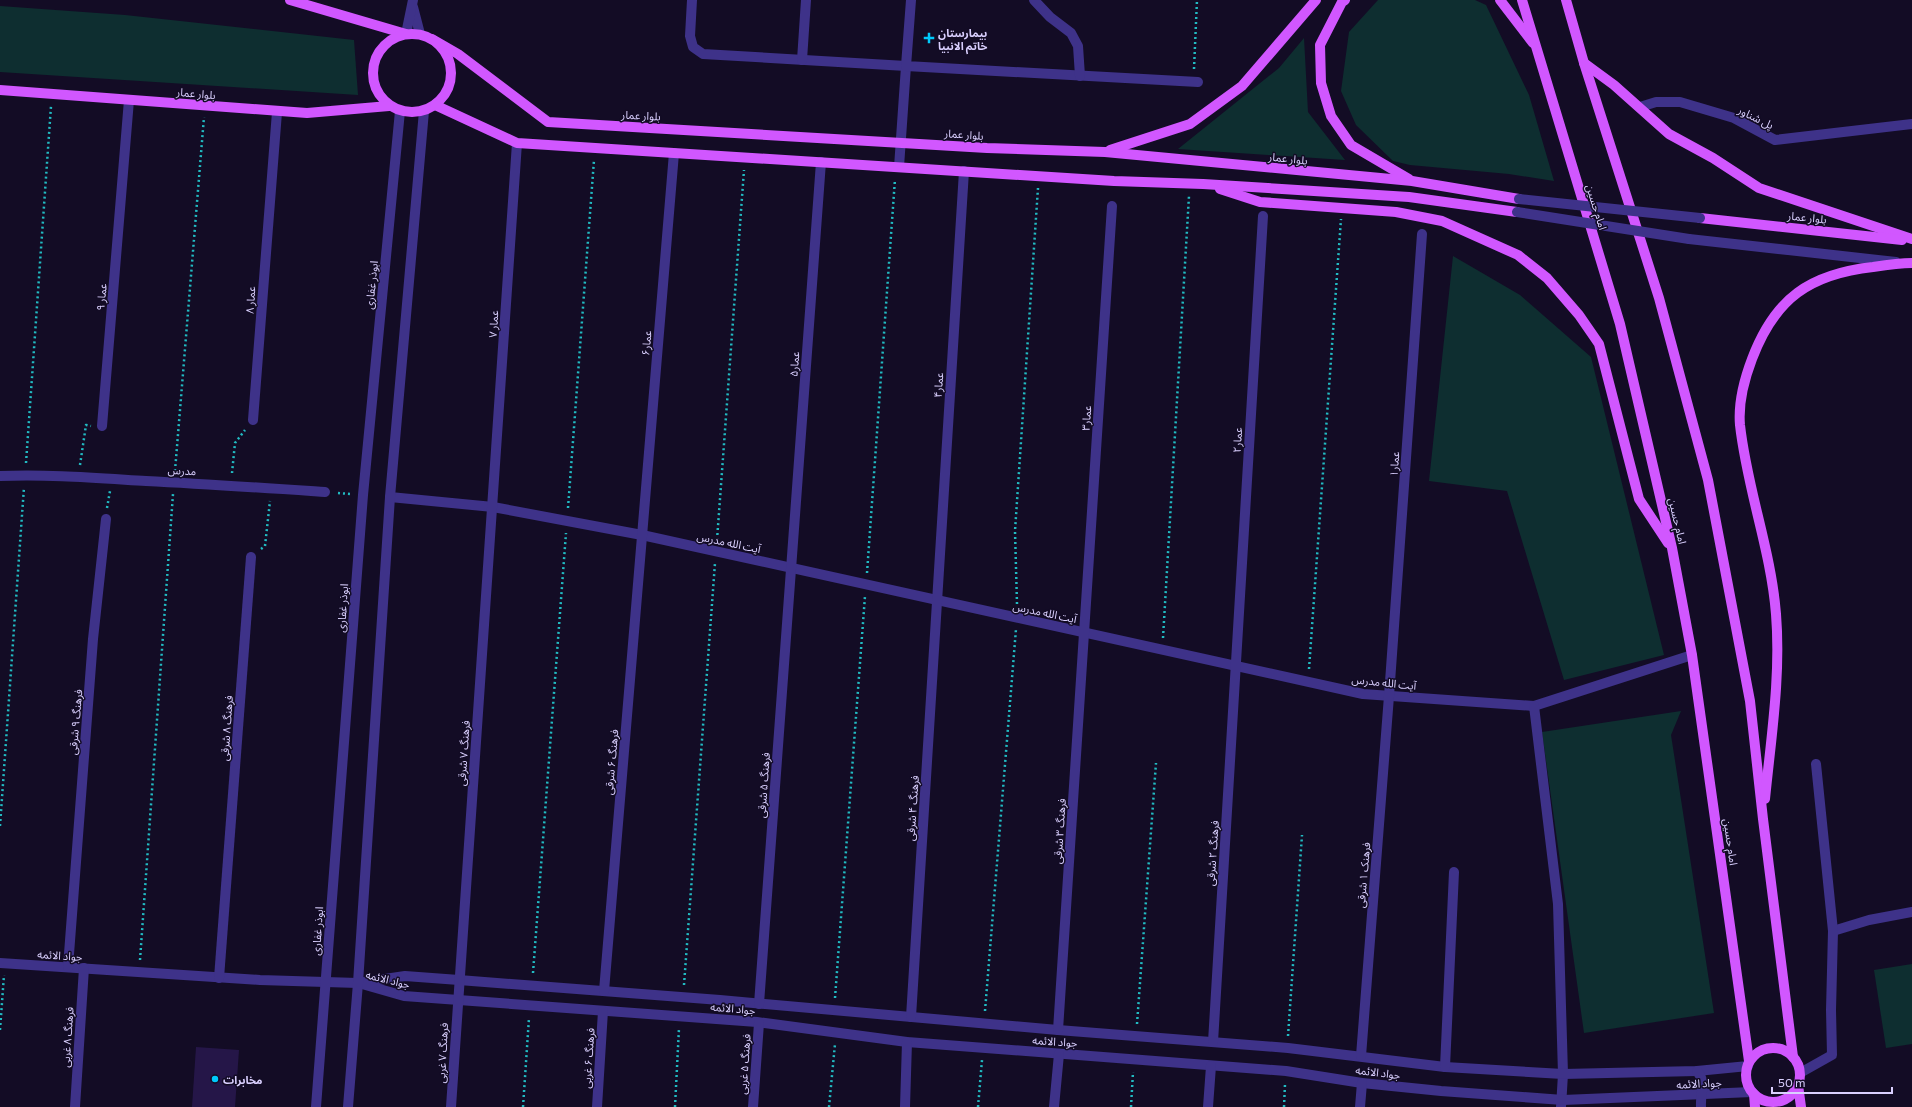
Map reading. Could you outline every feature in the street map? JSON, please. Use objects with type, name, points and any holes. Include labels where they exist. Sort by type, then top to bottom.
[{"type":"main road","points":[[290,0],[406,34],[420,34],[432,39],[442,48],[449,60],[451,73],[449,86],[443,97],[435,105],[424,110],[412,112],[400,111],[389,106],[380,96],[374,84],[372,70],[376,57],[383,46],[394,38],[406,34]]},
{"type":"main road","points":[[1105,152],[1190,124],[1242,86],[1316,0]]},
{"type":"main road","points":[[1345,0],[1342,2],[1320,45],[1321,84],[1331,116],[1351,145],[1412,181]]},
{"type":"main road","points":[[1500,0],[1537,49]]},
{"type":"main road","name":"امام حسین","points":[[1522,0],[1620,324],[1672,548],[1692,655],[1748,1064]]},
{"type":"main road","points":[[1566,0],[1584,63],[1658,298],[1708,480],[1750,701],[1762,819],[1793,1057]]},
{"type":"main road","name":"بلوار عمار","points":[[432,39],[458,54],[548,122],[987,148],[1105,152],[1412,181],[1520,198]]},
{"type":"main road","points":[[1584,63],[1640,107],[1670,134],[1713,158],[1759,188],[1912,240]]},
{"type":"main road","name":"بلوار عمار","points":[[0,90],[277,112],[307,113],[389,106]]},
{"type":"main road","points":[[435,105],[517,143],[1039,176],[1409,196],[1517,212]]},
{"type":"main road","points":[[1203,184],[1260,202],[1396,212],[1442,221],[1518,255],[1547,278],[1579,315],[1599,344],[1639,499],[1672,548]]},
{"type":"main road","name":"بلوار عمار","points":[[1700,218],[1912,240]]},
{"type":"main road","points":[[1762,819],[1778,669],[1776,613],[1740,424],[1742,388],[1760,339],[1773,316],[1796,293],[1821,278],[1850,270],[1908,263]]},
{"type":"main road","points":[[1798,1085],[1792,1094],[1783,1100],[1772,1102],[1760,1099],[1753,1093],[1746,1082],[1748,1064],[1758,1052],[1768,1048],[1780,1048],[1793,1057],[1797,1062],[1800,1073],[1798,1085],[1800,1107]]},
{"type":"main road","points":[[1753,1093],[1755,1107]]},
{"type":"street","points":[[692,0],[690,36],[693,47],[703,54],[1196,82]]},
{"type":"street","points":[[802,60],[806,0]]},
{"type":"street","points":[[900,167],[911,0]]},
{"type":"street","points":[[1034,0],[1050,17],[1071,33],[1078,46],[1080,76]]},
{"type":"street","points":[[406,34],[413,3]]},
{"type":"street","points":[[413,3],[420,34]]},
{"type":"street","name":"عمار ۹","points":[[102,426],[129,100]]},
{"type":"street","name":"پل شناور","points":[[1640,107],[1656,102],[1680,102],[1734,118],[1774,140],[1912,124]]},
{"type":"street","points":[[348,1107],[358,983],[390,497],[424,110]]},
{"type":"street","name":"ابوذر غفاری","points":[[316,1107],[363,495],[400,111]]},
{"type":"street","name":"عمار ۸","points":[[253,420],[277,112]]},
{"type":"street","name":"عمار ۷","points":[[494,507],[517,143]]},
{"type":"street","name":"عمار۶","points":[[642,535],[674,153]]},
{"type":"street","name":"عمار۵","points":[[791,568],[821,162]]},
{"type":"street","name":"عمار۴","points":[[937,600],[964,171]]},
{"type":"street","points":[[1520,198],[1700,218]]},
{"type":"street","name":"عمار۳","points":[[1084,633],[1112,206]]},
{"type":"street","points":[[1517,212],[1689,239],[1908,263]]},
{"type":"street","name":"عمار۲","points":[[1236,666],[1263,216]]},
{"type":"street","name":"عمار۱","points":[[1389,696],[1422,234]]},
{"type":"street","name":"مدرس","points":[[0,476],[25,475],[232,484],[325,492]]},
{"type":"street","name":"آیت الله مدرس","points":[[390,497],[494,507],[642,535],[1363,694],[1534,706],[1692,655]]},
{"type":"street","name":"فرهنگ ۷ شرقی","points":[[457,1000],[494,507]]},
{"type":"street","name":"فرهنگ ۹ شرقی","points":[[68,967],[93,647],[106,519]]},
{"type":"street","name":"فرهنگ ۶ شرقی","points":[[604,991],[642,535]]},
{"type":"street","name":"فرهنگ ۸ شرقی","points":[[219,978],[251,557]]},
{"type":"street","name":"فرهنگ ۵ شرقی","points":[[759,1004],[791,568]]},
{"type":"street","name":"فرهنگ ۴ شرقی","points":[[911,1017],[937,600]]},
{"type":"street","name":"فرهنگ ۳ شرقی","points":[[1058,1030],[1084,633]]},
{"type":"street","name":"فرهنگ ۲ شرقی","points":[[1212,1042],[1236,666]]},
{"type":"street","name":"فرهنک ۱ شرقی","points":[[1361,1056],[1389,696]]},
{"type":"street","points":[[1534,706],[1558,904],[1563,1074],[1562,1104]]},
{"type":"street","points":[[1800,1073],[1832,1055],[1831,1010],[1833,931],[1816,764]]},
{"type":"street","points":[[1445,1067],[1454,872]]},
{"type":"street","points":[[1833,931],[1869,920],[1912,912]]},
{"type":"street","name":"جواد الائمه","points":[[2,963],[219,978],[358,983],[405,976],[532,985],[984,1024],[1288,1048],[1445,1067],[1563,1074],[1697,1071],[1748,1064]]},
{"type":"street","name":"فرهنگ ۸ غربی","points":[[75,1107],[84,968]]},
{"type":"street","name":"جواد الائمه","points":[[358,983],[404,996],[680,1016],[759,1023],[907,1042],[1286,1072],[1362,1083],[1562,1104],[1753,1093]]},
{"type":"street","name":"فرهنگ ۷ غربی","points":[[451,1107],[457,1000]]},
{"type":"street","name":"فرهنگ ۶ غربی","points":[[597,1107],[603,1010]]},
{"type":"street","name":"فرهنگ ۵ غربی","points":[[753,1107],[759,1023]]},
{"type":"street","points":[[905,1107],[907,1042]]},
{"type":"street","points":[[1054,1107],[1058,1054]]},
{"type":"street","points":[[1208,1107],[1211,1066]]},
{"type":"street","points":[[1697,1071],[1703,1080],[1700,1095],[1701,1107]]},
{"type":"street","points":[[1360,1107],[1362,1083]]},
{"type":"path","points":[[1196,82],[1197,0]]},
{"type":"path","points":[[0,826],[52,94]]},
{"type":"path","points":[[140,972],[174,482],[205,106]]},
{"type":"path","points":[[532,985],[595,148]]},
{"type":"path","points":[[683,997],[745,157]]},
{"type":"path","points":[[984,1024],[1017,618],[1015,531],[1039,176]]},
{"type":"path","points":[[1162,650],[1190,183]]},
{"type":"path","points":[[1308,682],[1341,208]]},
{"type":"path","points":[[232,484],[235,443],[253,420]]},
{"type":"path","points":[[78,477],[86,425],[102,426]]},
{"type":"path","points":[[106,519],[112,479]]},
{"type":"path","points":[[251,557],[266,546],[271,488]]},
{"type":"path","points":[[325,492],[363,495]]},
{"type":"path","points":[[1136,1036],[1156,764]]},
{"type":"path","points":[[1288,1048],[1302,835]]},
{"type":"path","points":[[0,1030],[2,963]]},
{"type":"path","points":[[523,1107],[530,1005]]},
{"type":"path","points":[[675,1107],[680,1016]]},
{"type":"path","points":[[829,1107],[836,1033]]},
{"type":"path","points":[[978,1107],[983,1048]]},
{"type":"path","points":[[1131,1107],[1134,1060]]},
{"type":"path","points":[[1284,1107],[1286,1072]]},
{"type":"green space","points":[[1378,0],[1475,0],[1486,5],[1529,95],[1554,181],[1509,174],[1410,165],[1393,161],[1356,125],[1341,91],[1349,32]]},
{"type":"green space","points":[[0,6],[125,15],[354,40],[358,95],[0,72]]},
{"type":"green space","points":[[1304,38],[1308,112],[1345,160],[1178,149],[1279,68]]},
{"type":"green space","points":[[1453,256],[1520,295],[1591,357],[1664,655],[1564,680],[1507,491],[1429,481]]},
{"type":"green space","points":[[1681,711],[1671,735],[1714,1013],[1584,1033],[1542,732]]},
{"type":"green space","points":[[1912,964],[1912,1044],[1886,1048],[1874,970]]},
{"type":"building","name":"مخابرات","points":[[196,1047],[239,1050],[235,1107],[192,1107]]},
{"type":"place","name":"بیمارستان خاتم الانبیا","points":[[929,38]]},
{"type":"place","name":"مخابرات","points":[[215,1079]]}]
